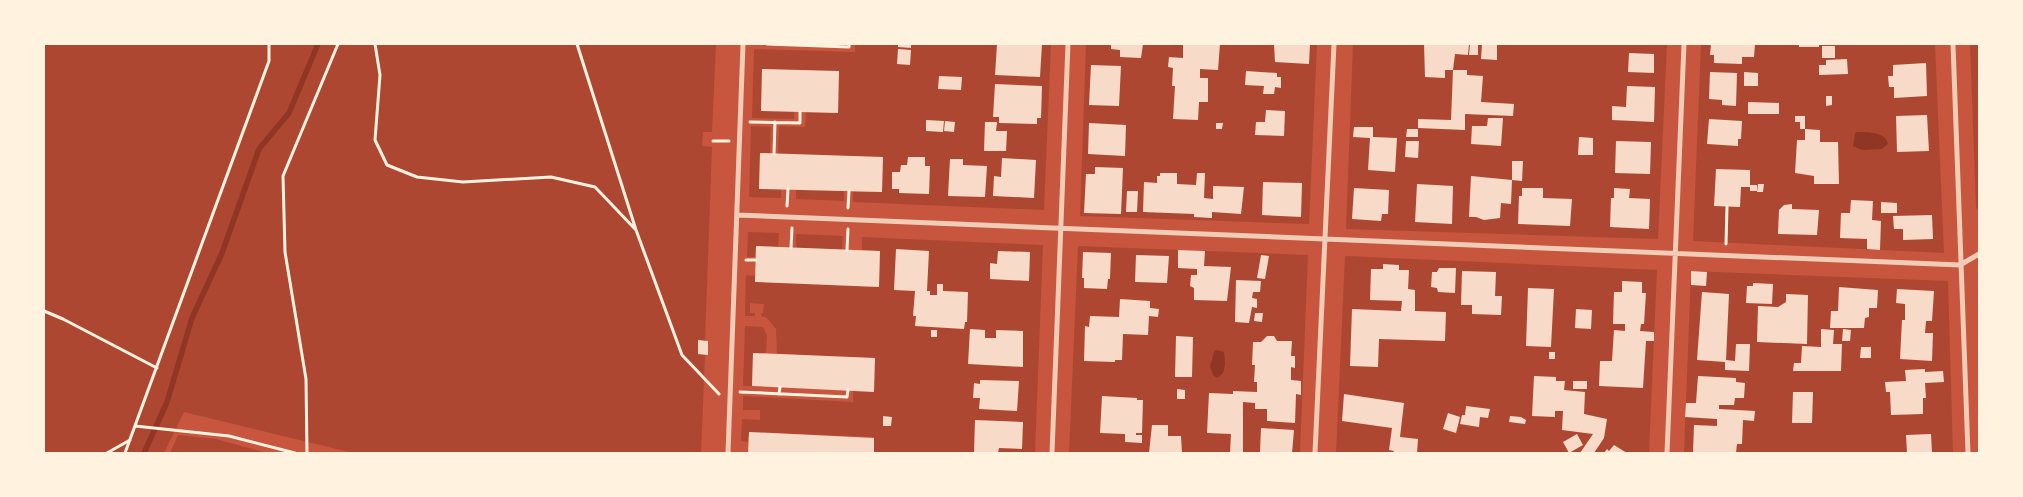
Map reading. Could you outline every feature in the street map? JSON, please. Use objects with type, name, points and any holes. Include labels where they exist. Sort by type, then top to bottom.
[{"type":"street","points":[[728,453],[742,44]]},
{"type":"street","points":[[1052,453],[1068,44]]},
{"type":"street","points":[[1315,453],[1334,44]]},
{"type":"street","points":[[1666,453],[1684,44]]},
{"type":"street","points":[[1953,44],[1968,453]]},
{"type":"street","points":[[737,215],[1675,255],[1960,265],[1979,254]]},
{"type":"path","points":[[125,453],[269,61],[269,44]]},
{"type":"path","points":[[306,453],[306,379],[285,252],[283,176],[338,44]]},
{"type":"path","points":[[375,44],[380,76],[376,140],[387,165],[417,176],[463,182],[551,177],[595,187],[636,230]]},
{"type":"path","points":[[577,44],[636,230],[682,354],[729,405]]},
{"type":"path","points":[[767,44],[849,47],[849,44]]},
{"type":"path","points":[[740,121],[800,123],[800,112]]},
{"type":"path","points":[[774,154],[775,122]]},
{"type":"path","points":[[847,250],[849,191]]},
{"type":"path","points":[[1725,257],[1727,207]]},
{"type":"path","points":[[791,248],[792,217]]},
{"type":"path","points":[[44,312],[63,319],[156,368]]},
{"type":"path","points":[[780,387],[780,394]]},
{"type":"path","points":[[730,392],[848,397],[848,390]]},
{"type":"path","points":[[135,426],[229,436],[295,453]]},
{"type":"path","points":[[107,453],[130,440]]},
{"type":"shaded area","points":[[44,44],[716,44],[712,132],[703,132],[702,146],[712,147],[705,341],[698,341],[698,354],[705,355],[701,453],[353,453],[184,412],[164,453],[44,453]]},
{"type":"shaded area","points":[[855,44],[1051,44],[1044,210],[853,202],[853,192],[882,192],[883,157],[778,154],[779,126],[805,127],[806,112],[838,113],[839,72],[763,69],[794,112],[794,119],[752,118],[754,49],[855,52]]},
{"type":"shaded area","points":[[1086,44],[1317,44],[1309,224],[1080,216]]},
{"type":"shaded area","points":[[1353,44],[1667,44],[1658,239],[1346,229]]},
{"type":"shaded area","points":[[1701,44],[1935,44],[1944,253],[1693,241]]},
{"type":"shaded area","points":[[1970,44],[1979,44],[1979,210],[1976,208]]},
{"type":"shaded area","points":[[751,126],[771,127],[770,154],[760,153],[759,188],[781,189],[781,198],[749,197]]},
{"type":"shaded area","points":[[1855,133],[1880,135],[1887,140],[1888,144],[1882,149],[1862,150],[1853,146]]},
{"type":"shaded area","points":[[796,190],[844,191],[844,201],[796,199]]},
{"type":"shaded area","points":[[748,232],[779,233],[778,247],[756,246],[755,257],[747,257]]},
{"type":"shaded area","points":[[796,234],[843,236],[842,249],[796,248]]},
{"type":"shaded area","points":[[862,237],[1043,245],[1035,453],[874,453],[874,437],[749,432],[748,442],[741,441],[742,419],[760,420],[760,410],[743,410],[743,396],[853,402],[853,391],[874,358],[777,354],[776,329],[767,318],[761,316],[764,304],[750,303],[750,313],[755,313],[755,316],[745,316],[746,275],[755,276],[755,282],[879,287],[880,251],[862,250]]},
{"type":"shaded area","points":[[1078,246],[1308,255],[1300,453],[1069,453]]},
{"type":"shaded area","points":[[1345,256],[1657,270],[1649,453],[1336,453]]},
{"type":"shaded area","points":[[1691,271],[1948,281],[1953,453],[1684,453]]},
{"type":"shaded area","points":[[745,326],[763,327],[767,335],[766,353],[753,353],[752,386],[743,386]]},
{"type":"shaded area","points":[[1216,350],[1224,352],[1225,360],[1224,370],[1217,378],[1213,375],[1210,366]]},
{"type":"shaded area","points":[[178,435],[216,439],[267,453],[170,453]]},
{"type":"building","points":[[898,44],[911,44],[911,48],[898,47]]},
{"type":"building","points":[[997,44],[1042,44],[1040,77],[995,75]]},
{"type":"building","points":[[1111,44],[1143,44],[1141,58],[1120,57],[1120,50],[1111,49]]},
{"type":"building","points":[[1183,44],[1220,44],[1218,70],[1200,69],[1200,78],[1208,78],[1208,102],[1199,102],[1198,120],[1173,119],[1175,86],[1172,86],[1173,68],[1168,67],[1169,57],[1183,58]]},
{"type":"building","points":[[1274,44],[1310,44],[1309,64],[1275,62]]},
{"type":"building","points":[[1424,44],[1469,44],[1468,55],[1455,54],[1453,70],[1445,70],[1445,78],[1425,77]]},
{"type":"building","points":[[1470,44],[1478,44],[1478,55],[1469,55]]},
{"type":"building","points":[[1482,44],[1497,44],[1497,60],[1481,59]]},
{"type":"building","points":[[1711,44],[1755,44],[1754,57],[1742,57],[1742,64],[1714,63],[1714,55],[1710,55]]},
{"type":"building","points":[[1799,44],[1819,44],[1819,47],[1799,47]]},
{"type":"building","points":[[1822,46],[1835,46],[1835,58],[1822,58]]},
{"type":"building","points":[[898,49],[911,50],[910,65],[897,64]]},
{"type":"building","points":[[1629,53],[1654,54],[1654,73],[1628,72]]},
{"type":"building","points":[[1847,59],[1848,74],[1819,75],[1819,65],[1826,65],[1826,60]]},
{"type":"building","points":[[1926,63],[1927,96],[1894,98],[1894,87],[1889,87],[1888,76],[1893,76],[1893,65]]},
{"type":"building","points":[[1091,65],[1121,66],[1119,106],[1089,105]]},
{"type":"building","points":[[762,69],[839,71],[838,113],[761,111]]},
{"type":"building","points":[[1453,70],[1467,70],[1467,75],[1483,76],[1481,102],[1514,104],[1513,116],[1465,114],[1465,130],[1418,128],[1418,119],[1451,120]]},
{"type":"building","points":[[1246,71],[1277,73],[1277,77],[1281,77],[1281,88],[1275,87],[1274,94],[1263,94],[1264,86],[1245,85]]},
{"type":"building","points":[[1710,72],[1737,73],[1736,106],[1722,105],[1722,100],[1709,99]]},
{"type":"building","points":[[1744,72],[1758,73],[1758,86],[1744,86]]},
{"type":"building","points":[[939,76],[962,77],[961,90],[938,89]]},
{"type":"building","points":[[995,84],[1042,86],[1041,118],[1037,118],[1037,124],[999,123],[999,117],[993,117]]},
{"type":"building","points":[[1627,86],[1655,87],[1654,122],[1612,120],[1612,106],[1626,107]]},
{"type":"building","points":[[1826,96],[1832,96],[1832,105],[1826,106]]},
{"type":"building","points":[[1748,102],[1779,103],[1779,114],[1748,114]]},
{"type":"building","points":[[1266,110],[1285,111],[1284,136],[1255,135],[1256,122],[1265,122]]},
{"type":"building","points":[[1927,115],[1929,151],[1897,152],[1896,116]]},
{"type":"building","points":[[1795,116],[1805,116],[1805,129],[1800,129],[1800,122],[1795,122]]},
{"type":"building","points":[[1488,118],[1503,118],[1501,146],[1471,144],[1472,126],[1487,126]]},
{"type":"building","points":[[1709,119],[1742,121],[1741,139],[1738,139],[1738,146],[1707,144]]},
{"type":"building","points":[[926,120],[944,121],[943,132],[926,131]]},
{"type":"building","points":[[945,121],[955,122],[954,132],[944,131]]},
{"type":"building","points":[[985,122],[997,122],[996,131],[1007,131],[1006,151],[984,151]]},
{"type":"building","points":[[1089,123],[1126,125],[1125,156],[1088,154]]},
{"type":"building","points":[[1216,123],[1223,123],[1222,129],[1216,129]]},
{"type":"building","points":[[1354,127],[1373,127],[1373,137],[1397,138],[1395,172],[1368,170],[1370,138],[1353,137]]},
{"type":"building","points":[[1407,129],[1418,129],[1418,137],[1406,137]]},
{"type":"building","points":[[1805,129],[1820,130],[1820,142],[1838,142],[1839,184],[1814,184],[1814,176],[1795,173],[1797,140],[1805,140]]},
{"type":"building","points":[[1579,137],[1593,138],[1593,155],[1578,155]]},
{"type":"building","points":[[1406,141],[1419,141],[1418,158],[1405,157]]},
{"type":"building","points":[[1616,141],[1651,142],[1650,174],[1615,173]]},
{"type":"building","points":[[760,153],[883,157],[882,192],[759,189]]},
{"type":"building","points":[[908,157],[925,157],[925,166],[930,166],[929,194],[899,193],[899,189],[892,189],[892,172],[900,172],[901,165],[907,165]]},
{"type":"building","points":[[1002,158],[1036,160],[1034,198],[993,196],[994,176],[1001,177]]},
{"type":"building","points":[[950,159],[963,159],[963,165],[987,166],[985,197],[948,196]]},
{"type":"building","points":[[1512,161],[1523,161],[1522,181],[1512,180]]},
{"type":"building","points":[[1095,167],[1123,168],[1121,214],[1084,213],[1086,174],[1095,174]]},
{"type":"building","points":[[1716,169],[1750,170],[1750,185],[1757,185],[1757,191],[1750,191],[1750,187],[1741,187],[1740,207],[1714,206]]},
{"type":"building","points":[[1160,173],[1177,173],[1177,184],[1196,185],[1197,173],[1205,173],[1204,198],[1213,199],[1213,186],[1244,187],[1241,214],[1212,212],[1212,218],[1194,217],[1194,214],[1143,212],[1144,182],[1157,183],[1157,176],[1160,176]]},
{"type":"building","points":[[1471,176],[1512,180],[1511,204],[1501,203],[1500,218],[1484,220],[1469,217]]},
{"type":"building","points":[[1263,182],[1302,183],[1301,217],[1262,215]]},
{"type":"building","points":[[1417,184],[1453,186],[1452,224],[1415,222]]},
{"type":"building","points":[[1758,184],[1764,184],[1763,192],[1757,192]]},
{"type":"building","points":[[1354,188],[1389,190],[1388,214],[1382,214],[1381,221],[1352,219]]},
{"type":"building","points":[[1522,188],[1543,188],[1543,198],[1572,199],[1570,226],[1518,224],[1519,196],[1522,196]]},
{"type":"building","points":[[1614,188],[1630,189],[1629,198],[1650,199],[1649,229],[1610,227],[1611,198],[1614,198]]},
{"type":"building","points":[[1127,191],[1138,191],[1137,212],[1126,212]]},
{"type":"building","points":[[1851,200],[1873,201],[1872,220],[1881,221],[1880,250],[1867,249],[1867,239],[1840,238],[1841,213],[1850,213]]},
{"type":"building","points":[[1881,202],[1897,203],[1897,213],[1881,213]]},
{"type":"building","points":[[1792,204],[1792,209],[1819,210],[1817,235],[1778,234],[1779,210],[1784,205]]},
{"type":"building","points":[[1932,215],[1933,239],[1903,240],[1903,229],[1894,229],[1893,216]]},
{"type":"building","points":[[756,246],[880,251],[879,287],[755,282]]},
{"type":"building","points":[[896,249],[929,251],[927,291],[930,291],[930,295],[937,295],[937,284],[943,284],[943,291],[968,292],[967,322],[965,322],[964,329],[915,326],[916,316],[913,316],[915,291],[894,290]]},
{"type":"building","points":[[1178,250],[1205,251],[1204,266],[1231,267],[1227,301],[1194,300],[1194,288],[1190,286],[1191,275],[1197,275],[1197,269],[1178,268]]},
{"type":"building","points":[[998,251],[1030,252],[1029,281],[990,279],[990,263],[997,264]]},
{"type":"building","points":[[1083,252],[1111,253],[1110,279],[1108,279],[1107,289],[1084,288],[1084,278],[1082,278]]},
{"type":"building","points":[[1136,255],[1169,256],[1167,283],[1135,282]]},
{"type":"building","points":[[1261,255],[1269,256],[1265,279],[1257,278]]},
{"type":"building","points":[[1383,264],[1399,265],[1399,270],[1409,270],[1408,289],[1415,290],[1415,311],[1446,312],[1445,341],[1379,339],[1378,367],[1350,366],[1352,309],[1401,311],[1402,301],[1370,300],[1371,269],[1383,269]]},
{"type":"building","points":[[1439,268],[1456,268],[1455,293],[1438,292],[1437,288],[1431,287],[1432,272],[1437,272]]},
{"type":"building","points":[[1462,271],[1496,272],[1495,296],[1502,296],[1501,315],[1472,314],[1472,305],[1461,305]]},
{"type":"building","points":[[1691,271],[1707,272],[1706,286],[1691,285]]},
{"type":"building","points":[[1236,280],[1261,281],[1260,292],[1253,292],[1252,298],[1257,299],[1257,308],[1252,307],[1249,323],[1235,322]]},
{"type":"building","points":[[1622,281],[1642,282],[1642,293],[1646,293],[1644,324],[1641,324],[1640,331],[1654,332],[1654,341],[1646,341],[1643,388],[1599,386],[1600,361],[1612,361],[1614,330],[1625,331],[1625,324],[1613,324],[1614,292],[1622,292]]},
{"type":"building","points":[[1753,283],[1773,284],[1772,304],[1746,303],[1747,286],[1753,286]]},
{"type":"building","points":[[1839,287],[1878,290],[1877,308],[1869,308],[1869,317],[1865,318],[1864,328],[1830,328],[1831,311],[1838,311]]},
{"type":"building","points":[[1528,288],[1554,289],[1551,347],[1526,346]]},
{"type":"building","points":[[1897,289],[1934,291],[1932,321],[1926,321],[1925,333],[1933,333],[1932,361],[1900,359],[1902,320],[1905,320],[1905,304],[1896,303]]},
{"type":"building","points":[[1702,292],[1729,294],[1726,360],[1735,361],[1736,344],[1750,344],[1749,371],[1725,370],[1725,362],[1697,360]]},
{"type":"building","points":[[1786,294],[1808,295],[1807,344],[1757,342],[1758,306],[1778,307],[1786,302]]},
{"type":"building","points":[[1120,299],[1150,301],[1150,308],[1159,309],[1158,317],[1149,316],[1148,335],[1123,334],[1122,360],[1115,360],[1115,362],[1084,361],[1085,326],[1089,327],[1090,316],[1119,317]]},
{"type":"building","points":[[1576,309],[1592,310],[1591,329],[1575,328]]},
{"type":"building","points":[[1255,313],[1263,313],[1262,322],[1254,321]]},
{"type":"building","points":[[970,329],[985,330],[985,338],[996,338],[996,330],[1023,331],[1023,367],[968,364]]},
{"type":"building","points":[[1821,329],[1834,330],[1833,344],[1842,344],[1841,371],[1793,371],[1794,363],[1801,363],[1802,346],[1821,347]]},
{"type":"building","points":[[1843,329],[1851,330],[1850,341],[1842,341]]},
{"type":"building","points":[[931,330],[937,330],[937,337],[931,337]]},
{"type":"building","points":[[1176,336],[1193,337],[1192,377],[1175,377]]},
{"type":"building","points":[[1267,336],[1274,336],[1277,341],[1292,341],[1291,356],[1295,356],[1295,368],[1291,367],[1291,380],[1301,381],[1301,395],[1296,394],[1295,423],[1267,421],[1267,409],[1255,409],[1255,403],[1243,402],[1243,453],[1230,453],[1231,434],[1207,433],[1209,393],[1257,392],[1257,382],[1254,382],[1255,365],[1252,365],[1253,342],[1261,342]]},
{"type":"building","points":[[698,340],[708,341],[708,355],[698,354]]},
{"type":"building","points":[[1861,347],[1871,347],[1871,358],[1860,358]]},
{"type":"building","points":[[1549,352],[1555,352],[1555,359],[1549,359]]},
{"type":"building","points":[[753,353],[875,358],[874,392],[752,386]]},
{"type":"building","points":[[1925,369],[1925,372],[1943,371],[1944,382],[1925,383],[1926,398],[1923,398],[1923,414],[1891,415],[1890,392],[1886,392],[1885,382],[1906,381],[1905,370]]},
{"type":"building","points":[[1534,376],[1556,377],[1556,381],[1565,381],[1564,390],[1585,392],[1584,414],[1607,419],[1604,438],[1594,453],[1580,453],[1593,434],[1562,430],[1563,411],[1555,411],[1555,417],[1532,416]]},
{"type":"building","points":[[1698,376],[1736,378],[1736,382],[1745,383],[1744,398],[1735,398],[1734,405],[1719,405],[1719,409],[1755,411],[1754,421],[1743,420],[1742,444],[1737,444],[1736,453],[1693,453],[1694,425],[1717,426],[1717,419],[1685,417],[1686,403],[1696,403]]},
{"type":"building","points":[[980,380],[1019,381],[1017,411],[979,409],[980,398],[973,398],[974,383],[980,384]]},
{"type":"building","points":[[1573,381],[1587,381],[1587,389],[1573,389]]},
{"type":"building","points":[[1177,389],[1185,390],[1185,399],[1177,399]]},
{"type":"building","points":[[1793,392],[1813,392],[1812,423],[1792,423]]},
{"type":"building","points":[[1344,394],[1404,403],[1400,437],[1418,439],[1417,453],[1393,453],[1394,451],[1389,450],[1392,428],[1342,421]]},
{"type":"building","points":[[1102,396],[1143,400],[1142,433],[1136,433],[1136,435],[1142,435],[1142,443],[1125,442],[1125,434],[1100,433]]},
{"type":"building","points":[[1466,406],[1490,409],[1488,418],[1480,417],[1479,427],[1460,424],[1462,415],[1465,415]]},
{"type":"building","points":[[1448,413],[1460,417],[1456,433],[1443,429]]},
{"type":"building","points":[[883,416],[892,417],[891,426],[883,426]]},
{"type":"building","points":[[1510,416],[1521,417],[1526,420],[1525,424],[1509,422]]},
{"type":"building","points":[[975,420],[1023,422],[1022,449],[999,448],[998,453],[974,453]]},
{"type":"building","points":[[1152,425],[1168,425],[1168,436],[1181,436],[1182,453],[1149,453]]},
{"type":"building","points":[[1261,428],[1294,430],[1292,453],[1260,452]]},
{"type":"building","points":[[749,432],[874,438],[874,453],[748,453]]},
{"type":"building","points":[[1577,434],[1583,445],[1569,453],[1563,442]]},
{"type":"building","points":[[1931,434],[1932,453],[1907,453],[1906,435]]},
{"type":"building","points":[[1614,445],[1627,453],[1604,453],[1607,449],[1609,451]]},
{"type":"waterway","points":[[144,453],[167,402],[192,318],[222,253],[259,149],[289,113],[318,44]]}]
